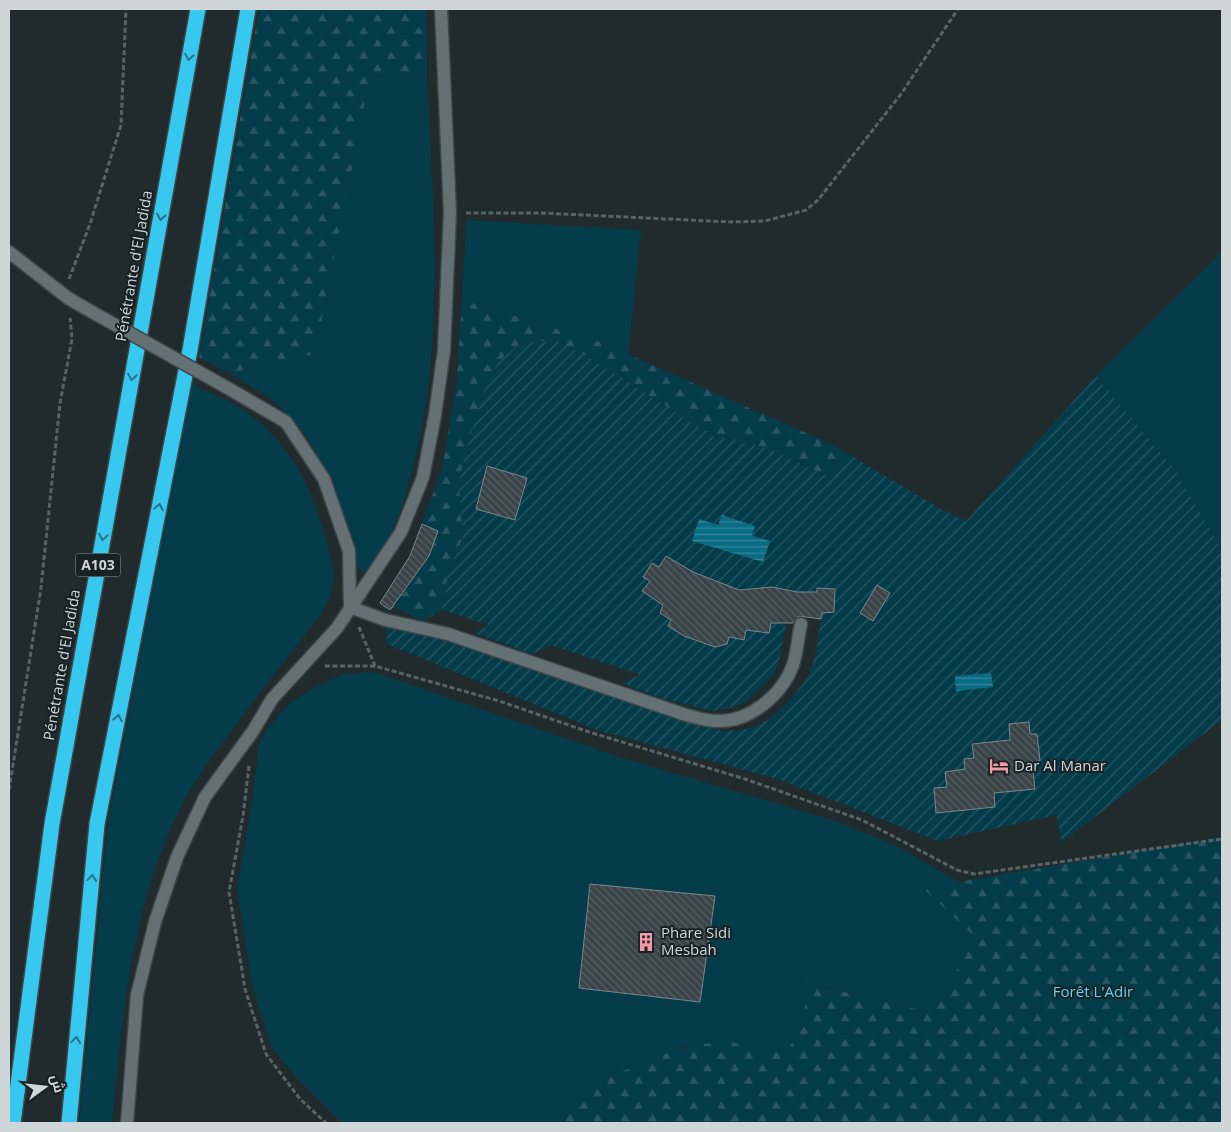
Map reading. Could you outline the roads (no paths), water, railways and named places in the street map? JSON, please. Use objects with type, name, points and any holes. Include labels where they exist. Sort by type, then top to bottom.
[{"type":"highway","name":"Pénétrante d'El Jadida","points":[[13,1123],[52,824],[198,9]]},
{"type":"highway","points":[[69,1123],[97,824],[190,350],[248,9]]},
{"type":"street","points":[[127,1123],[137,995],[155,922],[178,857],[205,797],[253,732],[272,699],[336,628],[401,532],[423,477],[435,415],[444,350],[450,214],[441,9]]},
{"type":"street","points":[[9,252],[68,298],[286,422],[324,479],[349,551],[350,607]]},
{"type":"street","points":[[350,607],[385,620],[448,634],[686,715],[716,721],[750,714],[768,702],[782,685],[793,665],[801,624]]},
{"type":"place","name":"Dar Al Manar","points":[[999,766]]},
{"type":"place","name":"Phare Sidi Mesbah","points":[[646,942]]},
{"type":"park label","name":"Forêt L'Adir","points":[[1093,992]]}]
